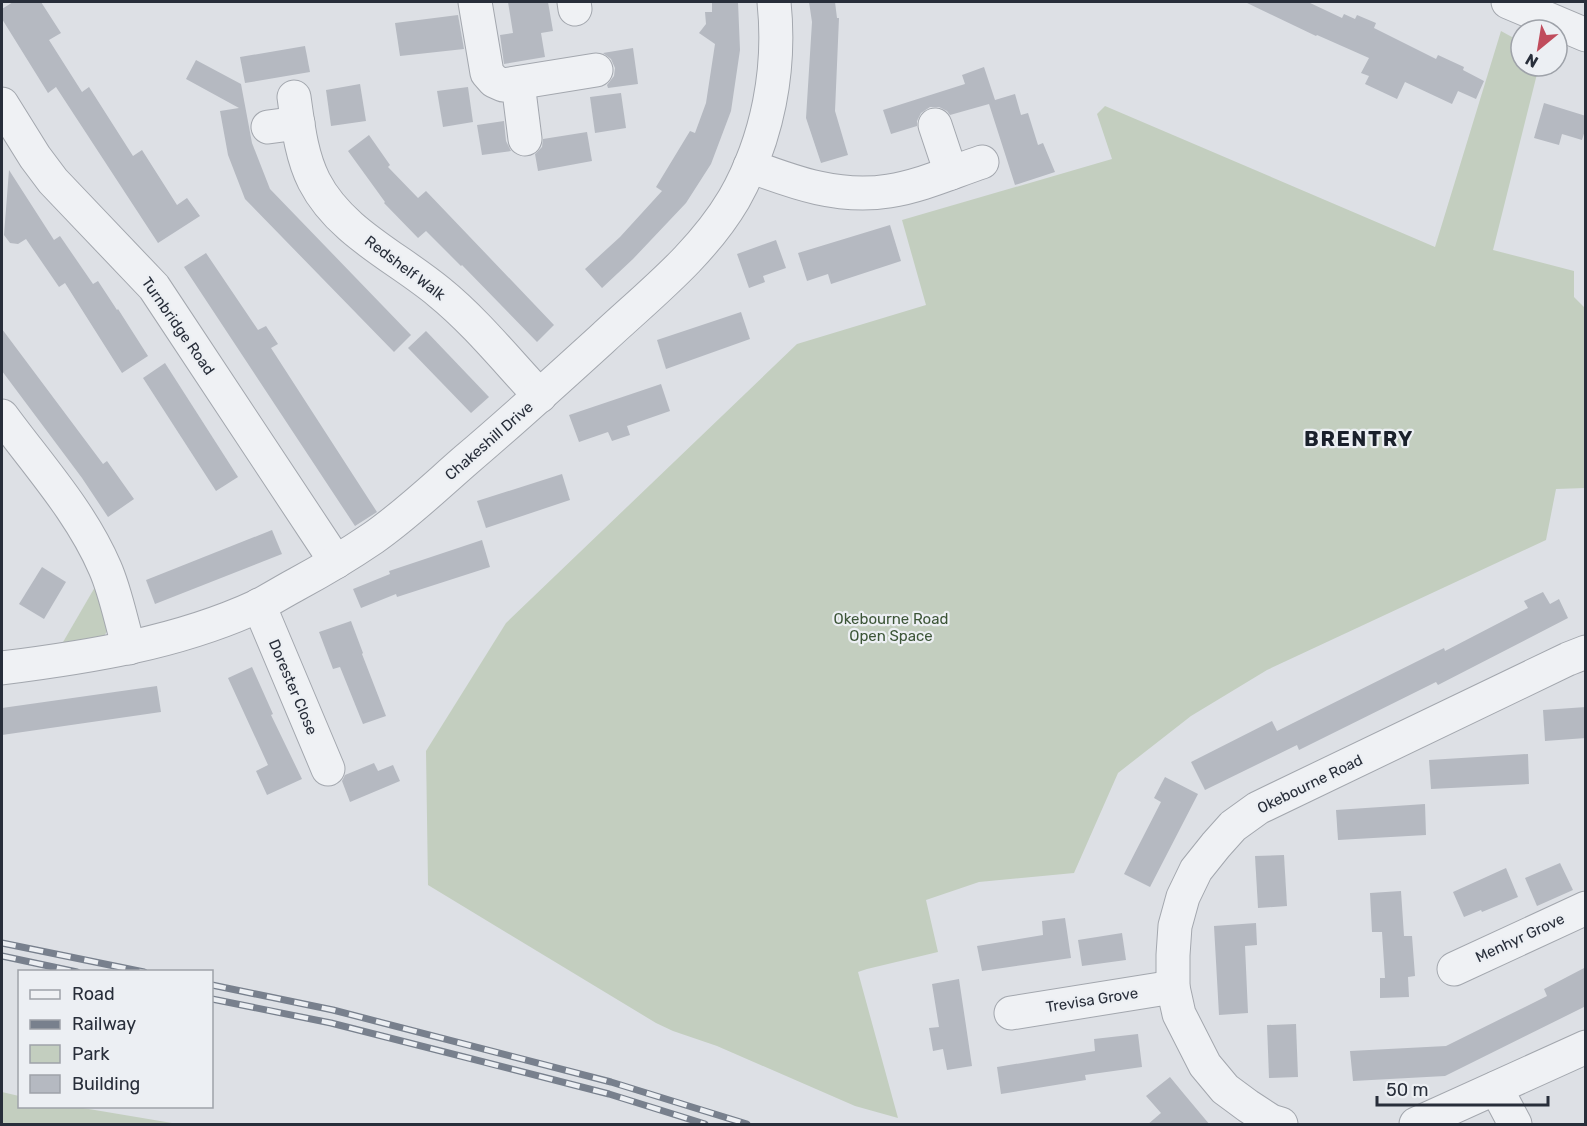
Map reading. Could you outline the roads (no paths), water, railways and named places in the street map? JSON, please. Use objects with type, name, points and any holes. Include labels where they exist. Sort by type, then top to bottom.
[{"type":"street","points":[[475,2],[487,73],[494,81],[503,85],[596,70]]},
{"type":"street","name":"Chakeshill Drive","points":[[2,668],[129,648],[186,634],[259,605],[336,562],[373,538],[406,512],[540,396],[689,258],[713,231],[735,197],[766,124],[776,58],[774,2]]},
{"type":"street","points":[[1508,2],[1586,35]]},
{"type":"street","points":[[518,83],[525,139]]},
{"type":"street","name":"Turnbridge Road","points":[[3,110],[53,181],[154,287],[336,562]]},
{"type":"street","name":"Redshelf Walk","points":[[286,116],[303,150],[314,180],[338,214],[359,234],[441,293],[540,396]]},
{"type":"street","points":[[935,125],[951,172]]},
{"type":"street","points":[[750,166],[811,188],[859,194],[898,189],[982,162]]},
{"type":"street","points":[[2,416],[76,514],[93,543],[109,577],[129,648]]},
{"type":"street","name":"Dorester Close","points":[[259,605],[328,770]]},
{"type":"street","name":"Okebourne Road","points":[[1281,1125],[1271,1121],[1225,1089],[1205,1065],[1179,1014],[1173,987],[1175,926],[1183,897],[1196,870],[1233,826],[1258,808],[1586,652]]},
{"type":"street","name":"Menhyr Grove","points":[[1455,969],[1586,908]]},
{"type":"street","name":"Trevisa Grove","points":[[1011,1013],[1173,987]]},
{"type":"street","points":[[1416,1125],[1586,1047]]},
{"type":"street","points":[[1496,1088],[1515,1125]]},
{"type":"railway","points":[[2,943],[134,970]]},
{"type":"railway","points":[[2,956],[68,970]]},
{"type":"railway","points":[[213,985],[333,1010],[611,1082],[747,1124]]},
{"type":"railway","points":[[213,999],[331,1023],[609,1094],[705,1124]]},
{"type":"district","name":"BRENTRY","points":[[1359,439]]},
{"type":"park label","name":"Okebourne Road Open Space","points":[[891,628]]}]
